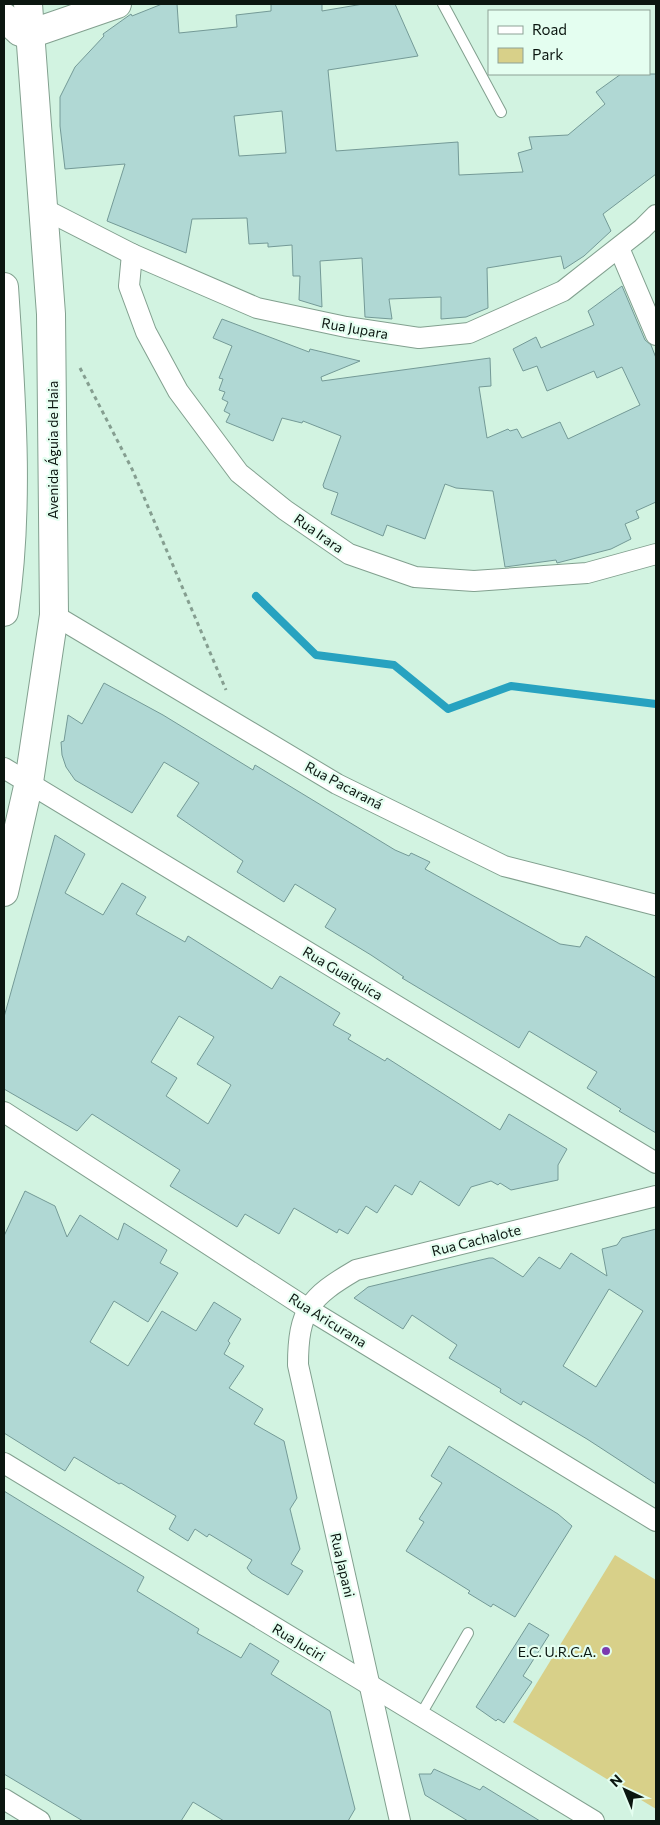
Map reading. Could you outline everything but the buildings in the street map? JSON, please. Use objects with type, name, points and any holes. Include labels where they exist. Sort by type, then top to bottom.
[{"type":"main road","name":"Avenida Águia de Haia","points":[[4,892],[29,782],[54,615],[51,314],[28,4]]},
{"type":"main road","points":[[4,17],[20,32],[30,34],[117,4]]},
{"type":"main road","points":[[4,287],[14,432],[8,514],[5,600]]},
{"type":"street","name":"Rua Jupara","points":[[42,208],[132,254],[257,308],[346,328],[418,338],[469,332],[563,291],[619,248],[656,215]]},
{"type":"street","points":[[619,248],[656,335]]},
{"type":"street","name":"Rua Irara","points":[[132,254],[129,286],[146,332],[178,391],[239,473],[285,510],[349,554],[415,577],[474,581],[587,574],[656,554]]},
{"type":"street","name":"Rua Pacaraná","points":[[54,615],[337,784],[504,866],[656,905]]},
{"type":"street","name":"Rua Guaiquica","points":[[4,768],[656,1164]]},
{"type":"street","name":"Rua Aricurana","points":[[4,1112],[308,1309],[656,1521]]},
{"type":"street","name":"Rua Cachalote","points":[[308,1309],[327,1287],[356,1270],[656,1196]]},
{"type":"street","name":"Rua Japani","points":[[308,1309],[298,1336],[298,1365],[400,1821]]},
{"type":"street","name":"Rua Juciri","points":[[4,1462],[594,1821]]},
{"type":"street","points":[[4,1799],[40,1821]]},
{"type":"lane","points":[[443,4],[501,112]]},
{"type":"lane","points":[[420,1716],[468,1633]]},
{"type":"path","points":[[78,366],[132,469],[242,727]]},
{"type":"green space","name":"E.C. U.R.C.A.","points":[[615,1555],[656,1580],[656,1809],[513,1722]]},
{"type":"waterway","points":[[256,596],[316,655],[394,665],[448,709],[511,686],[656,704]]},
{"type":"place","name":"E.C. U.R.C.A.","points":[[606,1651]]}]
